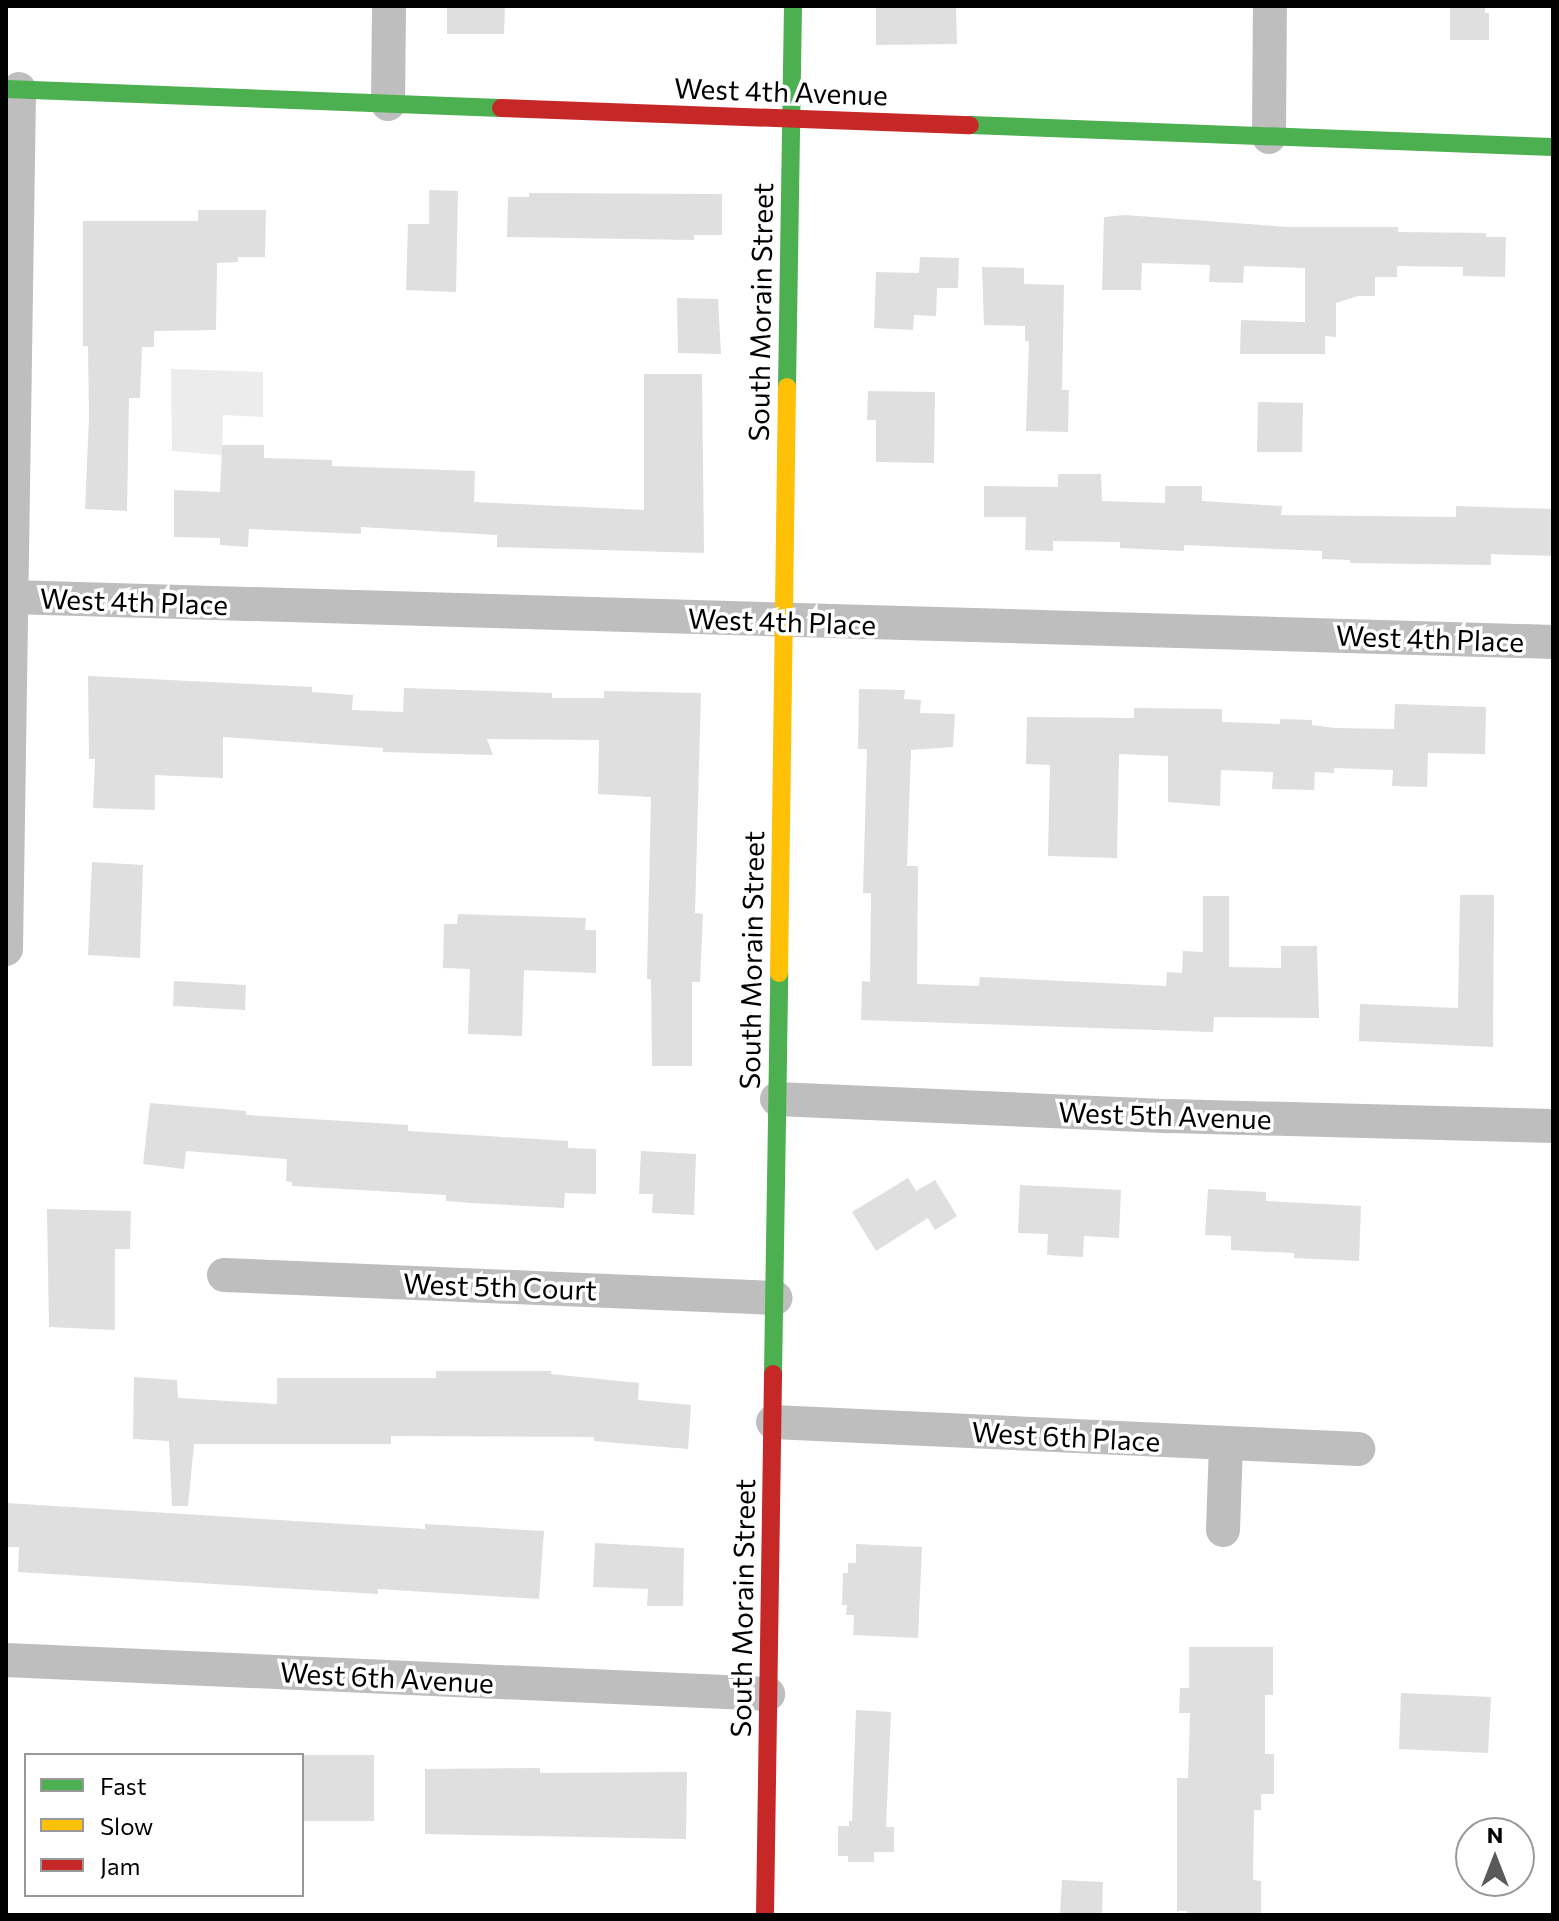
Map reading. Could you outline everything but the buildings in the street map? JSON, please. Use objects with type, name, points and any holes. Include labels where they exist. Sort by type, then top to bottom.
[{"type":"street","points":[[388,104],[389,6]]},
{"type":"street","name":"South Morain Street","points":[[765,1915],[793,6]]},
{"type":"street","points":[[1269,137],[1270,6]]},
{"type":"street","points":[[6,949],[11,597],[12,89]]},
{"type":"street","name":"West 4th Avenue","points":[[12,89],[1553,147]]},
{"type":"street","name":"West 4th Place","points":[[11,597],[1553,642]]},
{"type":"street","name":"West 5th Avenue","points":[[777,1099],[1170,1116],[1553,1126]]},
{"type":"street","name":"West 5th Court","points":[[224,1275],[776,1298]]},
{"type":"street","name":"West 6th Place","points":[[773,1422],[1358,1449]]},
{"type":"street","points":[[1223,1530],[1226,1443]]},
{"type":"street","name":"West 6th Avenue","points":[[6,1660],[768,1694]]},
{"type":"shaded area","points":[[171,369],[263,372],[263,417],[223,415],[222,455],[172,451]]},
{"type":"traffic: fast","points":[[787,387],[793,6]]},
{"type":"traffic: fast","points":[[6,89],[501,108]]},
{"type":"traffic: fast","points":[[970,125],[1553,147]]},
{"type":"traffic: fast","points":[[773,1374],[779,973]]},
{"type":"traffic: slow","points":[[779,973],[787,387]]},
{"type":"traffic: jam","points":[[501,108],[970,125]]},
{"type":"traffic: jam","points":[[765,1915],[773,1374]]}]
